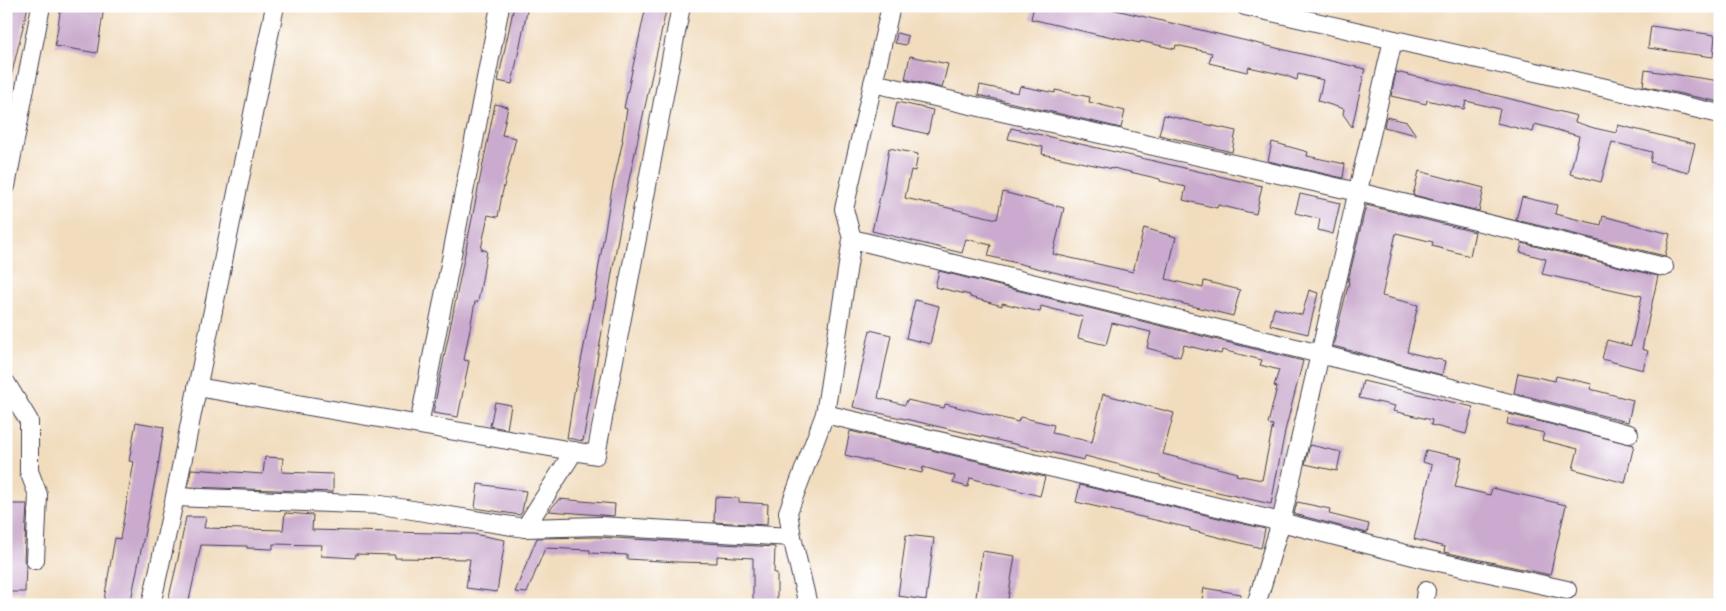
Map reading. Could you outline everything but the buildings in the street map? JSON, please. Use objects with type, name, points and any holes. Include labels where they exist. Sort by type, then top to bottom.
[{"type":"street","points":[[6,186],[8,165],[41,6]]},
{"type":"street","points":[[151,605],[175,497],[275,6]]},
{"type":"street","points":[[419,425],[500,6]]},
{"type":"street","points":[[197,387],[596,455],[681,6]]},
{"type":"street","points":[[808,605],[788,512],[825,414],[852,239],[844,209],[891,6]]},
{"type":"street","points":[[1245,6],[1720,114]]},
{"type":"street","points":[[1256,605],[1281,522],[1393,40]]},
{"type":"street","points":[[873,83],[1358,192],[1664,267]]},
{"type":"street","points":[[852,239],[1320,354],[1629,434]]},
{"type":"street","points":[[6,383],[29,421],[29,471],[38,495],[35,560]]},
{"type":"street","points":[[825,414],[1281,522],[1425,559],[1567,590]]},
{"type":"street","points":[[525,528],[574,451]]},
{"type":"street","points":[[175,497],[381,505],[525,528],[600,526],[792,537]]}]
